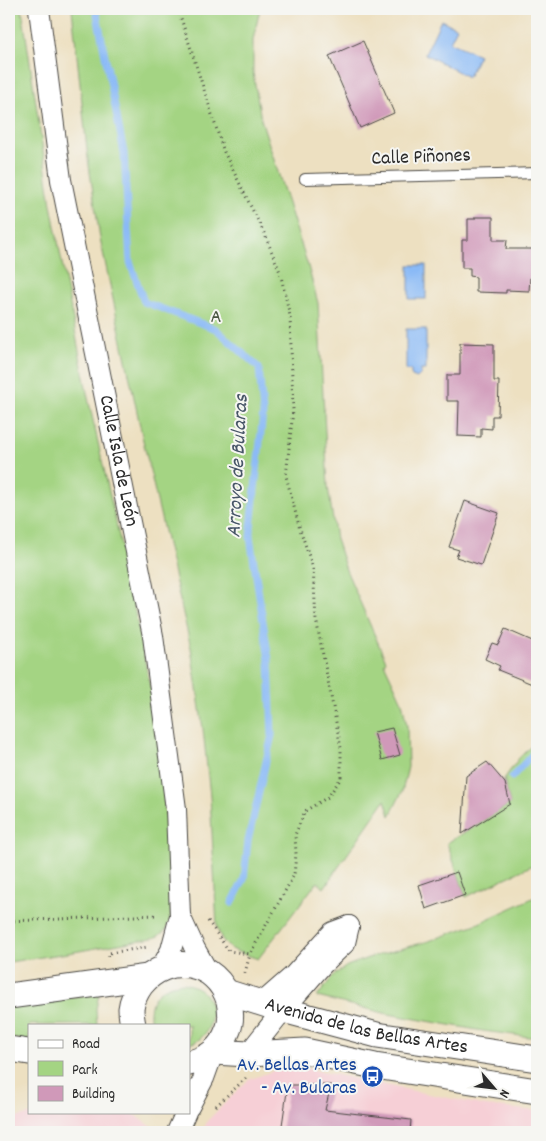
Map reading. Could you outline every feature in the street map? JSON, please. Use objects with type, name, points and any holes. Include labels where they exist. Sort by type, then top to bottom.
[{"type":"street","name":"Calle Isla de León","points":[[40,9],[61,180],[153,636],[176,809],[180,916],[171,950],[154,972]]},
{"type":"street","name":"Calle Isla de León","points":[[180,916],[208,972]]},
{"type":"street","points":[[9,996],[154,972],[177,964],[193,965],[208,972],[218,980],[226,992],[230,1008],[230,1024],[224,1039],[213,1052],[200,1061],[190,1063]]},
{"type":"street","points":[[132,1024],[131,1010],[136,992],[154,972]]},
{"type":"street","name":"Avenida de las Bellas Artes","points":[[226,992],[272,1007],[377,1035],[537,1059]]},
{"type":"street","points":[[250,1064],[272,1007]]},
{"type":"street","points":[[9,1049],[28,1052]]},
{"type":"street","name":"Avenida de las Bellas Artes","points":[[213,1052],[250,1064],[305,1051],[375,1066],[537,1091]]},
{"type":"street","points":[[190,1105],[204,1078],[213,1052]]},
{"type":"street","points":[[177,1132],[185,1114]]},
{"type":"lane","name":"Calle Piñones","points":[[305,179],[537,173]]},
{"type":"path","points":[[9,921],[146,915],[206,917],[229,951],[250,954],[294,875],[295,835],[305,812],[328,797],[341,778],[341,748],[316,619],[312,568],[298,526],[286,476],[293,410],[290,316],[280,272],[265,235],[224,152],[178,9]]},
{"type":"path","points":[[214,1108],[245,1078],[250,1064]]},
{"type":"shaded area","points":[[289,1065],[487,1106],[537,1111],[537,1132],[202,1132],[208,1120],[248,1080]]},
{"type":"shaded area","points":[[33,1114],[134,1114],[152,1127],[150,1132],[9,1132],[9,1119]]},
{"type":"green space","points":[[9,9],[22,9],[51,205],[88,398],[124,558],[151,691],[161,756],[171,916],[166,930],[157,937],[9,962]]},
{"type":"green space","name":"A","points":[[72,9],[260,9],[253,40],[253,73],[261,119],[318,303],[328,487],[336,539],[346,570],[402,702],[407,726],[408,767],[402,792],[390,816],[385,800],[324,888],[317,882],[258,959],[238,952],[228,946],[223,941],[217,927],[210,796],[203,729],[191,648],[143,440],[100,238],[88,159]]},
{"type":"green space","points":[[537,740],[537,863],[466,897],[447,843],[510,804],[504,779],[519,758]]},
{"type":"green space","points":[[537,896],[537,1038],[483,1031],[388,1014],[317,997],[334,975],[347,966],[368,958],[429,941],[479,923]]},
{"type":"green space","points":[[184,983],[202,991],[210,1005],[211,1013],[208,1029],[197,1041],[190,1044],[190,1024],[151,1024],[151,1008],[156,995],[161,990],[175,984]]},
{"type":"green space","points":[[99,994],[96,1009],[97,1024],[28,1024],[28,1041],[9,1038],[9,1004]]},
{"type":"water","points":[[441,20],[457,28],[450,42],[479,55],[468,77],[425,54]]},
{"type":"water","points":[[409,265],[426,265],[426,299],[409,299]]},
{"type":"water","points":[[406,329],[426,329],[426,370],[421,370],[421,374],[417,378],[412,376],[411,370],[406,370]]},
{"type":"building","points":[[363,41],[394,113],[360,128],[329,56]]},
{"type":"building","points":[[475,217],[493,217],[493,240],[507,240],[506,249],[534,249],[534,278],[530,278],[529,291],[506,290],[506,293],[476,292],[476,277],[470,276],[470,268],[462,268],[462,240],[468,240],[468,219],[475,219]]},
{"type":"building","points":[[460,343],[494,344],[494,381],[499,381],[498,416],[492,416],[492,429],[481,428],[481,437],[458,436],[459,401],[447,401],[447,375],[460,375]]},
{"type":"building","points":[[465,501],[499,513],[481,565],[456,557],[459,550],[449,547]]},
{"type":"building","points":[[505,629],[537,643],[537,686],[498,670],[500,666],[485,659],[492,643],[498,645]]},
{"type":"building","points":[[392,728],[400,755],[382,760],[374,732]]},
{"type":"building","points":[[487,762],[505,783],[510,804],[462,834],[466,776]]},
{"type":"building","points":[[457,872],[465,895],[426,909],[419,885]]},
{"type":"building","points":[[288,1085],[331,1085],[325,1110],[411,1120],[410,1132],[281,1132]]},
{"type":"waterway","name":"Arroyo de Bularas","points":[[96,9],[124,153],[130,262],[144,302],[216,329],[259,368],[263,413],[250,537],[269,660],[272,735],[248,841],[244,879],[232,903]]},
{"type":"waterway","points":[[512,777],[537,749]]},
{"type":"place","name":"Av. Bellas Artes - Av. Bularas","points":[[373,1077]]}]
